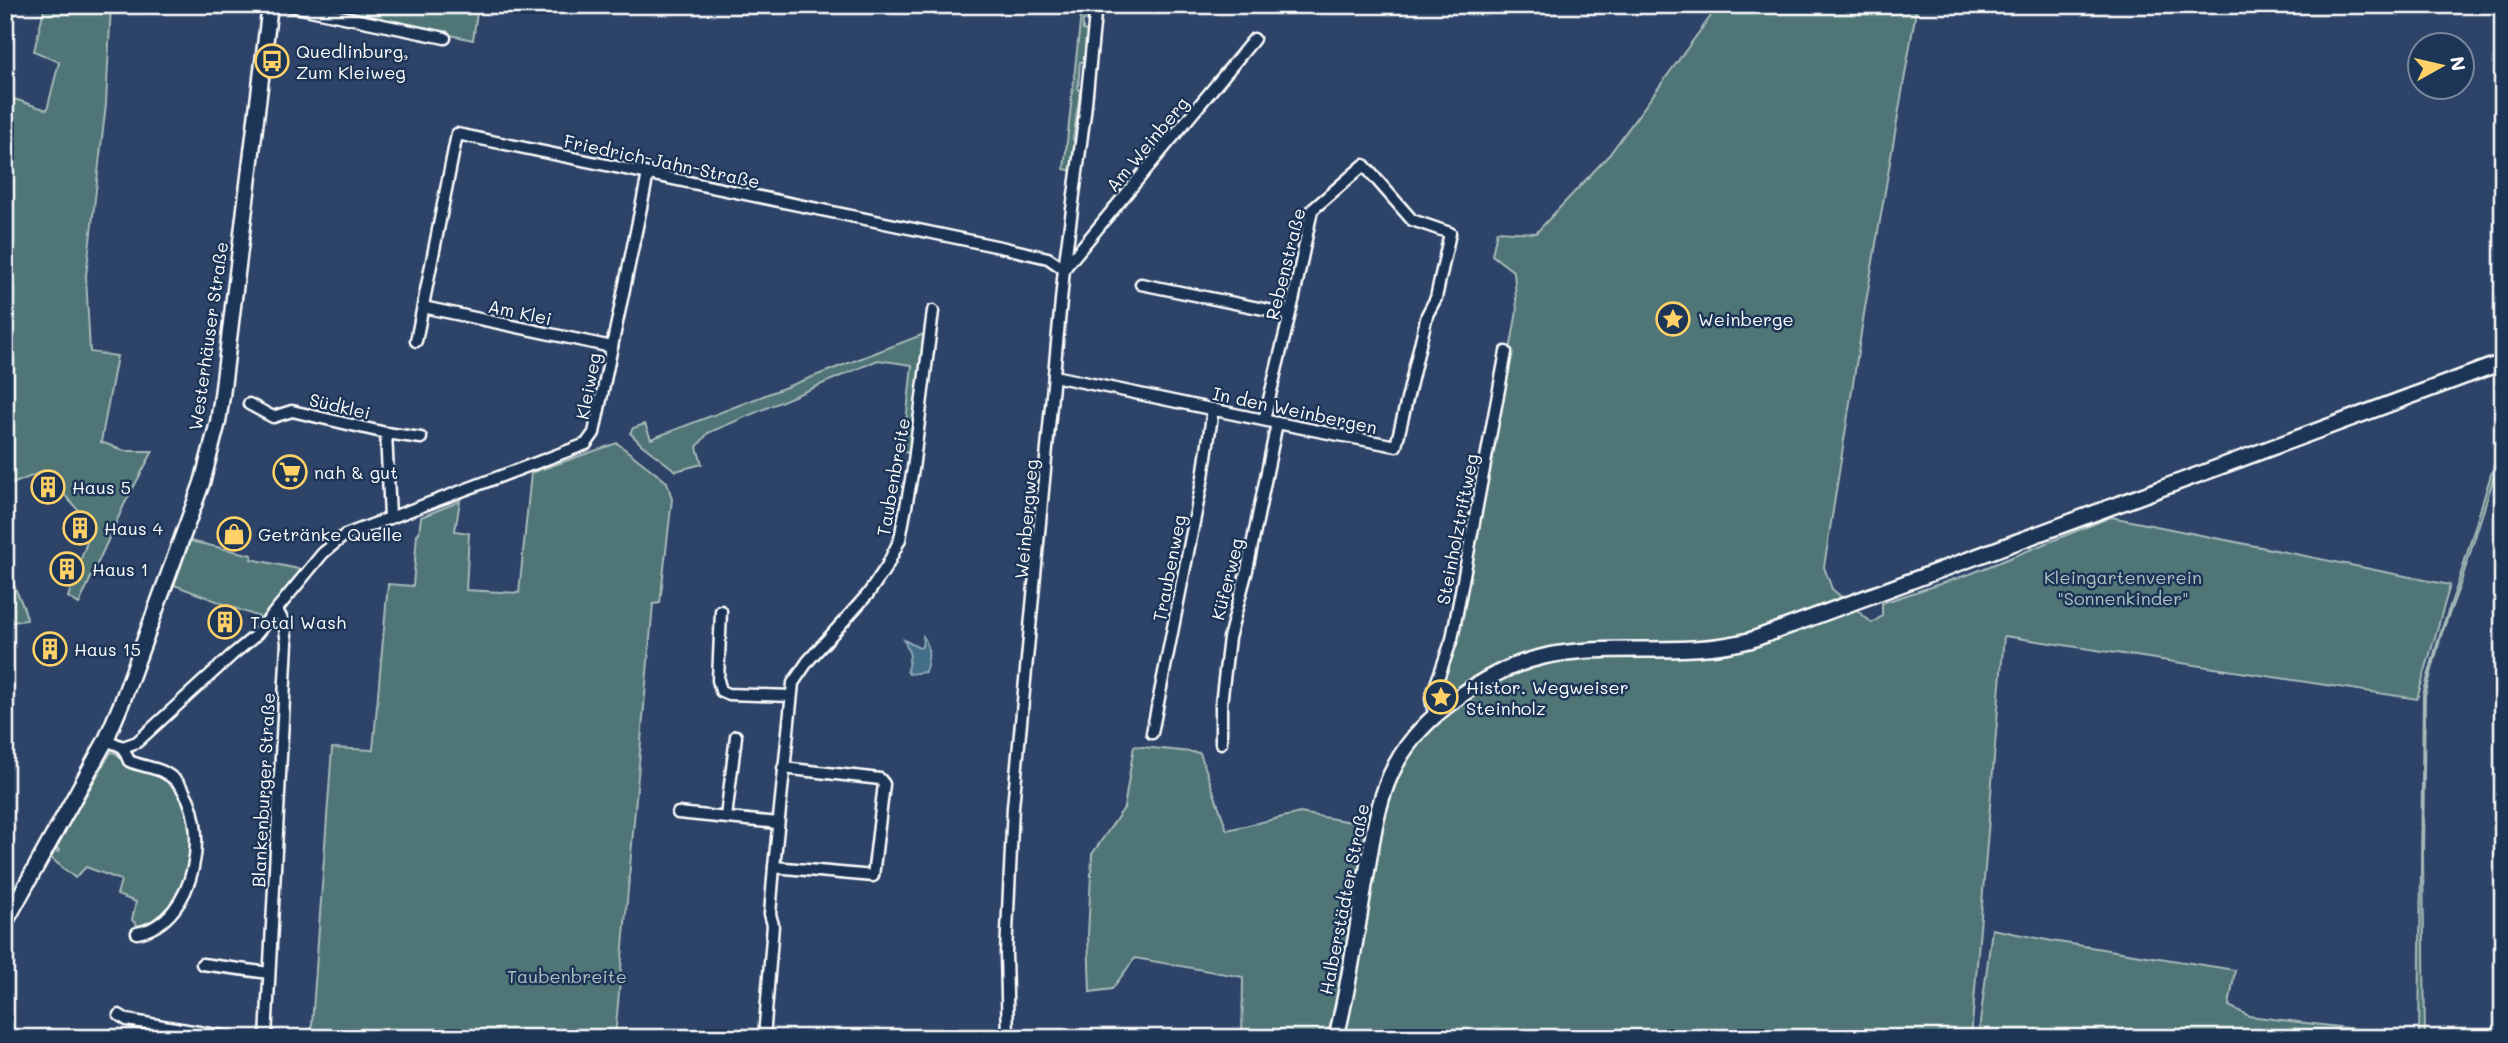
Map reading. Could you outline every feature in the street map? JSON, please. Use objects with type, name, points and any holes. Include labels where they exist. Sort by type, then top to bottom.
[{"type":"main road","name":"Westerhäuser Straße","points":[[5,923],[106,740],[202,483],[218,422],[270,5]]},
{"type":"main road","name":"Halberstädter Straße","points":[[1336,1038],[1383,794],[1404,751],[1424,726],[1488,677],[1547,656],[1595,651],[1691,650],[1751,640],[2503,362]]},
{"type":"street","points":[[286,5],[445,38]]},
{"type":"street","name":"Weinbergweg","points":[[1008,1038],[1006,953],[1013,807],[1064,269],[1096,5]]},
{"type":"street","name":"Am Weinberg","points":[[1064,269],[1254,39]]},
{"type":"street","name":"Friedrich-Jahn-Straße","points":[[416,341],[457,134],[1005,248],[1048,258],[1064,269]]},
{"type":"street","name":"Rebenstraße","points":[[1264,420],[1312,210],[1364,165],[1412,220],[1450,233]]},
{"type":"street","name":"Kleiweg","points":[[277,610],[323,552],[334,542],[356,530],[586,444],[594,433],[648,174]]},
{"type":"street","name":"In den Weinbergen","points":[[1054,376],[1391,446],[1398,444],[1427,315],[1436,298],[1450,233]]},
{"type":"street","points":[[1141,284],[1288,314]]},
{"type":"street","name":"Am Klei","points":[[423,307],[612,347]]},
{"type":"street","name":"Taubenbreite","points":[[764,1038],[773,925],[770,914],[793,683],[801,670],[868,594],[887,566],[900,539],[914,469],[933,311]]},
{"type":"street","name":"Steinholztriftweg","points":[[1433,709],[1431,698],[1452,639],[1506,352]]},
{"type":"street","name":"Südklei","points":[[249,404],[273,416],[292,411],[386,433],[421,438]]},
{"type":"street","name":"Traubenweg","points":[[1152,733],[1203,477],[1213,409]]},
{"type":"street","name":"Küferweg","points":[[1221,743],[1229,638],[1247,570],[1277,423]]},
{"type":"street","name":"Südklei","points":[[386,433],[390,517]]},
{"type":"street","points":[[106,740],[123,747],[137,742],[254,637],[277,610]]},
{"type":"street","name":"Blankenburger Straße","points":[[266,1038],[287,643],[285,623],[277,610]]},
{"type":"street","points":[[721,611],[720,689],[728,694],[791,696]]},
{"type":"street","points":[[726,817],[736,736]]},
{"type":"street","points":[[123,747],[129,761],[151,766],[179,784],[191,807],[194,831],[193,871],[183,898],[164,922],[150,930],[136,933]]},
{"type":"street","points":[[774,867],[873,876],[884,784],[880,779],[783,768]]},
{"type":"street","points":[[678,813],[778,823]]},
{"type":"street","points":[[202,964],[269,973]]},
{"type":"street","points":[[119,1015],[127,1020],[234,1038]]},
{"type":"green space","points":[[45,5],[111,5],[106,104],[86,276],[90,352],[117,356],[101,442],[125,451],[153,451],[124,505],[79,604],[68,597],[93,524],[44,471],[5,487],[5,318],[11,305],[5,302],[5,96],[47,110],[59,62],[34,51]]},
{"type":"green space","points":[[312,5],[478,5],[473,40]]},
{"type":"green space","points":[[1082,5],[1092,5],[1090,19],[1083,20],[1083,30],[1090,32],[1086,61],[1080,62],[1073,171],[1064,169]]},
{"type":"green space","name":"Kleingartenverein \"Sonnenkinder\"","points":[[1719,5],[1917,5],[1824,567],[1832,589],[1872,623],[1882,616],[1882,603],[1970,574],[2111,517],[2450,585],[2417,699],[2004,636],[1971,1038],[1242,1038],[1243,977],[1135,958],[1112,989],[1090,992],[1088,935],[1092,854],[1124,808],[1134,746],[1200,753],[1227,830],[1300,813],[1380,827],[1388,795],[1413,745],[1447,710],[1437,698],[1461,627],[1517,311],[1514,272],[1492,255],[1497,231],[1536,233],[1609,155]]},
{"type":"green space","points":[[924,334],[909,453],[903,452],[912,365],[878,360],[708,433],[697,447],[702,464],[676,471],[630,433],[633,428],[645,424],[651,439]]},
{"type":"green space","points":[[2503,435],[2503,448],[2441,636],[2425,696],[2425,1038],[2419,1038],[2423,695],[2439,637]]},
{"type":"green space","points":[[617,443],[667,482],[672,499],[660,603],[653,604],[615,1038],[311,1038],[332,748],[373,750],[388,584],[413,586],[421,517],[460,501],[455,531],[469,533],[466,590],[519,593],[531,473]]},
{"type":"green space","points":[[190,541],[252,555],[251,559],[303,570],[264,619],[174,585]]},
{"type":"green space","points":[[12,580],[27,620],[5,623],[5,581]]},
{"type":"green space","points":[[111,752],[131,767],[169,780],[184,798],[189,816],[190,855],[187,875],[180,893],[172,909],[160,920],[141,929],[132,920],[136,902],[117,895],[121,880],[86,867],[75,878],[51,858],[55,850],[58,852],[56,847]]},
{"type":"green space","points":[[1992,929],[2235,970],[2229,1006],[2249,1016],[2410,1038],[1978,1038]]},
{"type":"water","points":[[923,636],[928,654],[925,672],[909,674],[907,671],[910,655],[904,640],[919,648],[922,647]]},
{"type":"place","name":"Quedlinburg, Zum Kleiweg","points":[[272,61]]},
{"type":"place","name":"Weinberge","points":[[1673,319]]},
{"type":"place","name":"nah & gut","points":[[290,472]]},
{"type":"place","name":"Haus 5","points":[[48,487]]},
{"type":"place","name":"Haus 4","points":[[80,528]]},
{"type":"place","name":"Getränke Quelle","points":[[234,534]]},
{"type":"place","name":"Haus 1","points":[[67,569]]},
{"type":"place","name":"Total Wash","points":[[225,622]]},
{"type":"place","name":"Haus 15","points":[[50,649]]},
{"type":"place","name":"Histor. Wegweiser Steinholz","points":[[1441,697]]}]
